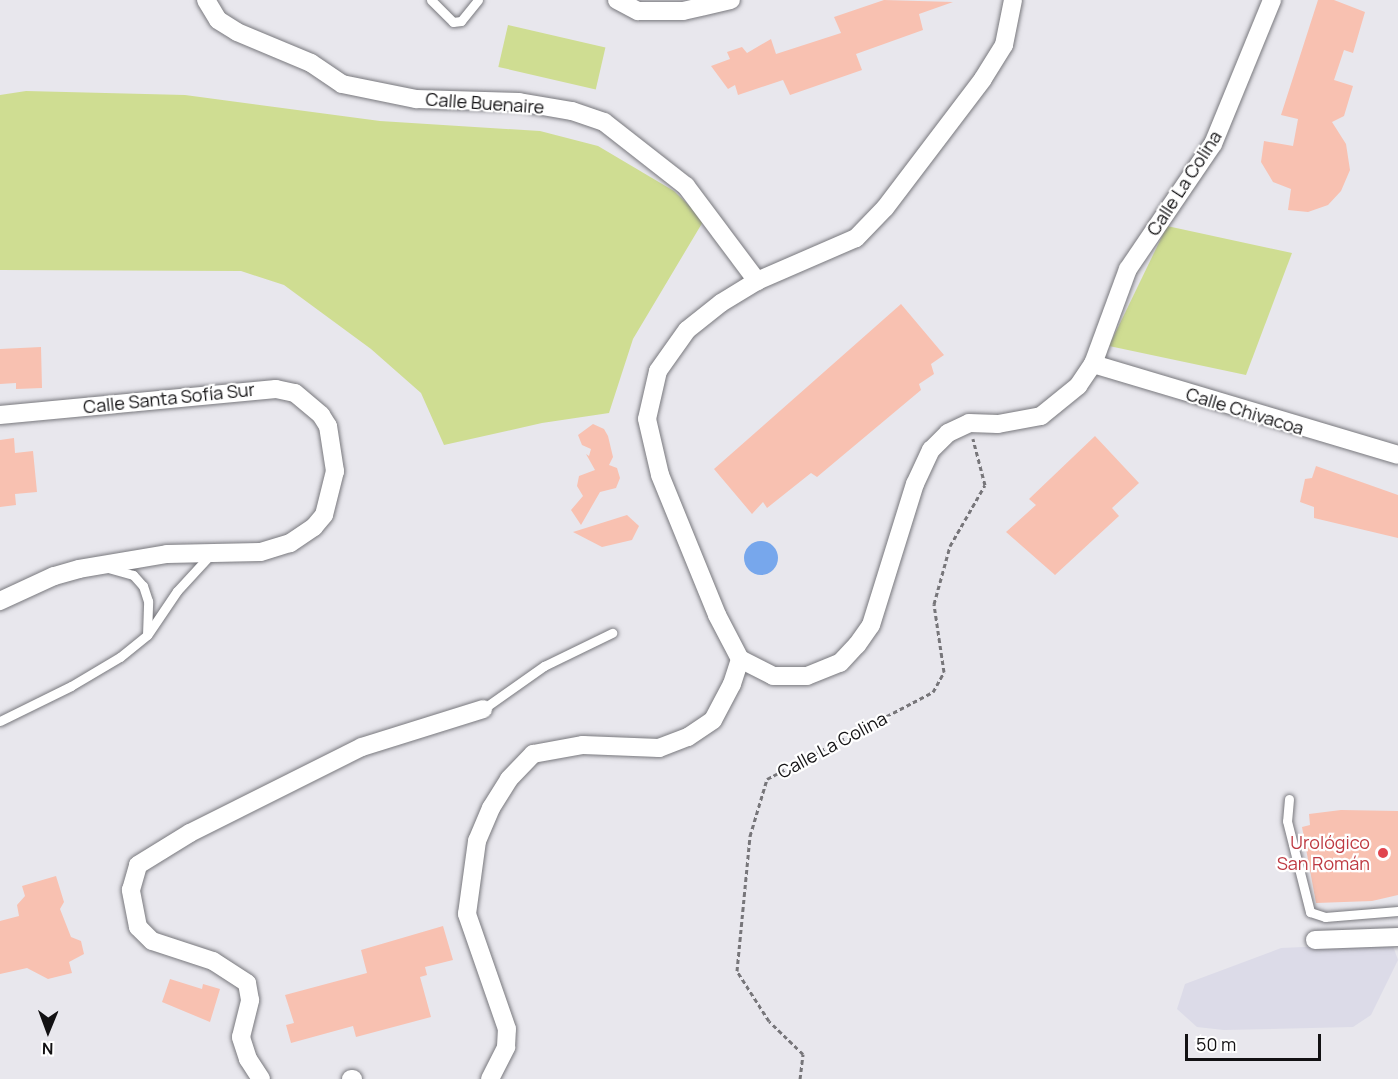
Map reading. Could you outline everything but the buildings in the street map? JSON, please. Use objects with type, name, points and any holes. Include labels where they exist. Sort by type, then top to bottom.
[{"type":"street","name":"Calle Buenaire","points":[[206,0],[218,20],[237,32],[311,63],[342,84],[416,99],[519,102],[573,111],[604,122],[686,186],[758,281]]},
{"type":"street","points":[[617,0],[638,11],[671,11],[731,0]]},
{"type":"street","points":[[969,423],[948,433],[931,450],[915,484],[871,625],[840,663],[807,676],[773,676],[740,659],[717,615],[660,475],[647,419],[652,388],[668,352],[687,330],[712,309],[758,281],[856,238],[885,208],[1004,45],[1012,0]]},
{"type":"street","name":"Calle La Colina","points":[[969,423],[998,424],[1041,416],[1078,386],[1093,364],[1128,269],[1213,144],[1272,0]]},
{"type":"street","name":"Calle Chivacoa","points":[[1093,364],[1398,455]]},
{"type":"street","name":"Calle Santa Sofía Sur","points":[[0,415],[276,389],[295,393],[321,415],[328,426],[333,456],[330,501],[314,527],[290,543],[260,552],[167,554],[100,565],[54,576],[0,602]]},
{"type":"street","points":[[490,1079],[506,1047],[507,1029],[467,914],[477,841],[491,808],[509,779],[533,754],[584,745],[659,748],[688,737],[713,720],[732,684],[740,659]]},
{"type":"street","points":[[261,1079],[248,1059],[241,1037],[250,1000],[247,983],[213,961],[152,941],[138,927],[131,890],[138,865],[190,833],[362,747],[483,709]]},
{"type":"street","points":[[1315,940],[1398,937]]},
{"type":"lane","points":[[431,0],[453,22],[461,21],[478,0]]},
{"type":"lane","points":[[0,721],[91,675],[147,635],[177,591],[211,554]]},
{"type":"lane","points":[[100,565],[134,575],[143,586],[148,601],[147,635]]},
{"type":"lane","points":[[483,709],[544,666],[612,633]]},
{"type":"lane","points":[[1289,799],[1287,821],[1310,912],[1325,918],[1398,911]]},
{"type":"path","name":"Calle La Colina","points":[[800,1079],[803,1054],[769,1021],[737,971],[750,836],[767,779],[933,693],[945,672],[934,604],[950,546],[985,485],[969,423]]},
{"type":"shaded area","points":[[1392,943],[1398,960],[1371,1015],[1353,1027],[1224,1030],[1197,1027],[1177,1009],[1185,984],[1281,948]]},
{"type":"green space","points":[[508,25],[605,47],[596,89],[498,67]]},
{"type":"green space","points":[[26,91],[185,95],[380,121],[540,131],[598,146],[674,191],[704,220],[633,339],[609,413],[542,423],[444,445],[421,393],[371,349],[284,285],[241,271],[0,270],[0,95]]},
{"type":"green space","points":[[1167,226],[1292,253],[1246,375],[1109,346]]},
{"type":"water","points":[[761,541],[773,546],[778,558],[773,570],[761,575],[749,570],[744,558],[749,546]]},
{"type":"place","name":"Urológico San Román","points":[[1383,853]]}]
